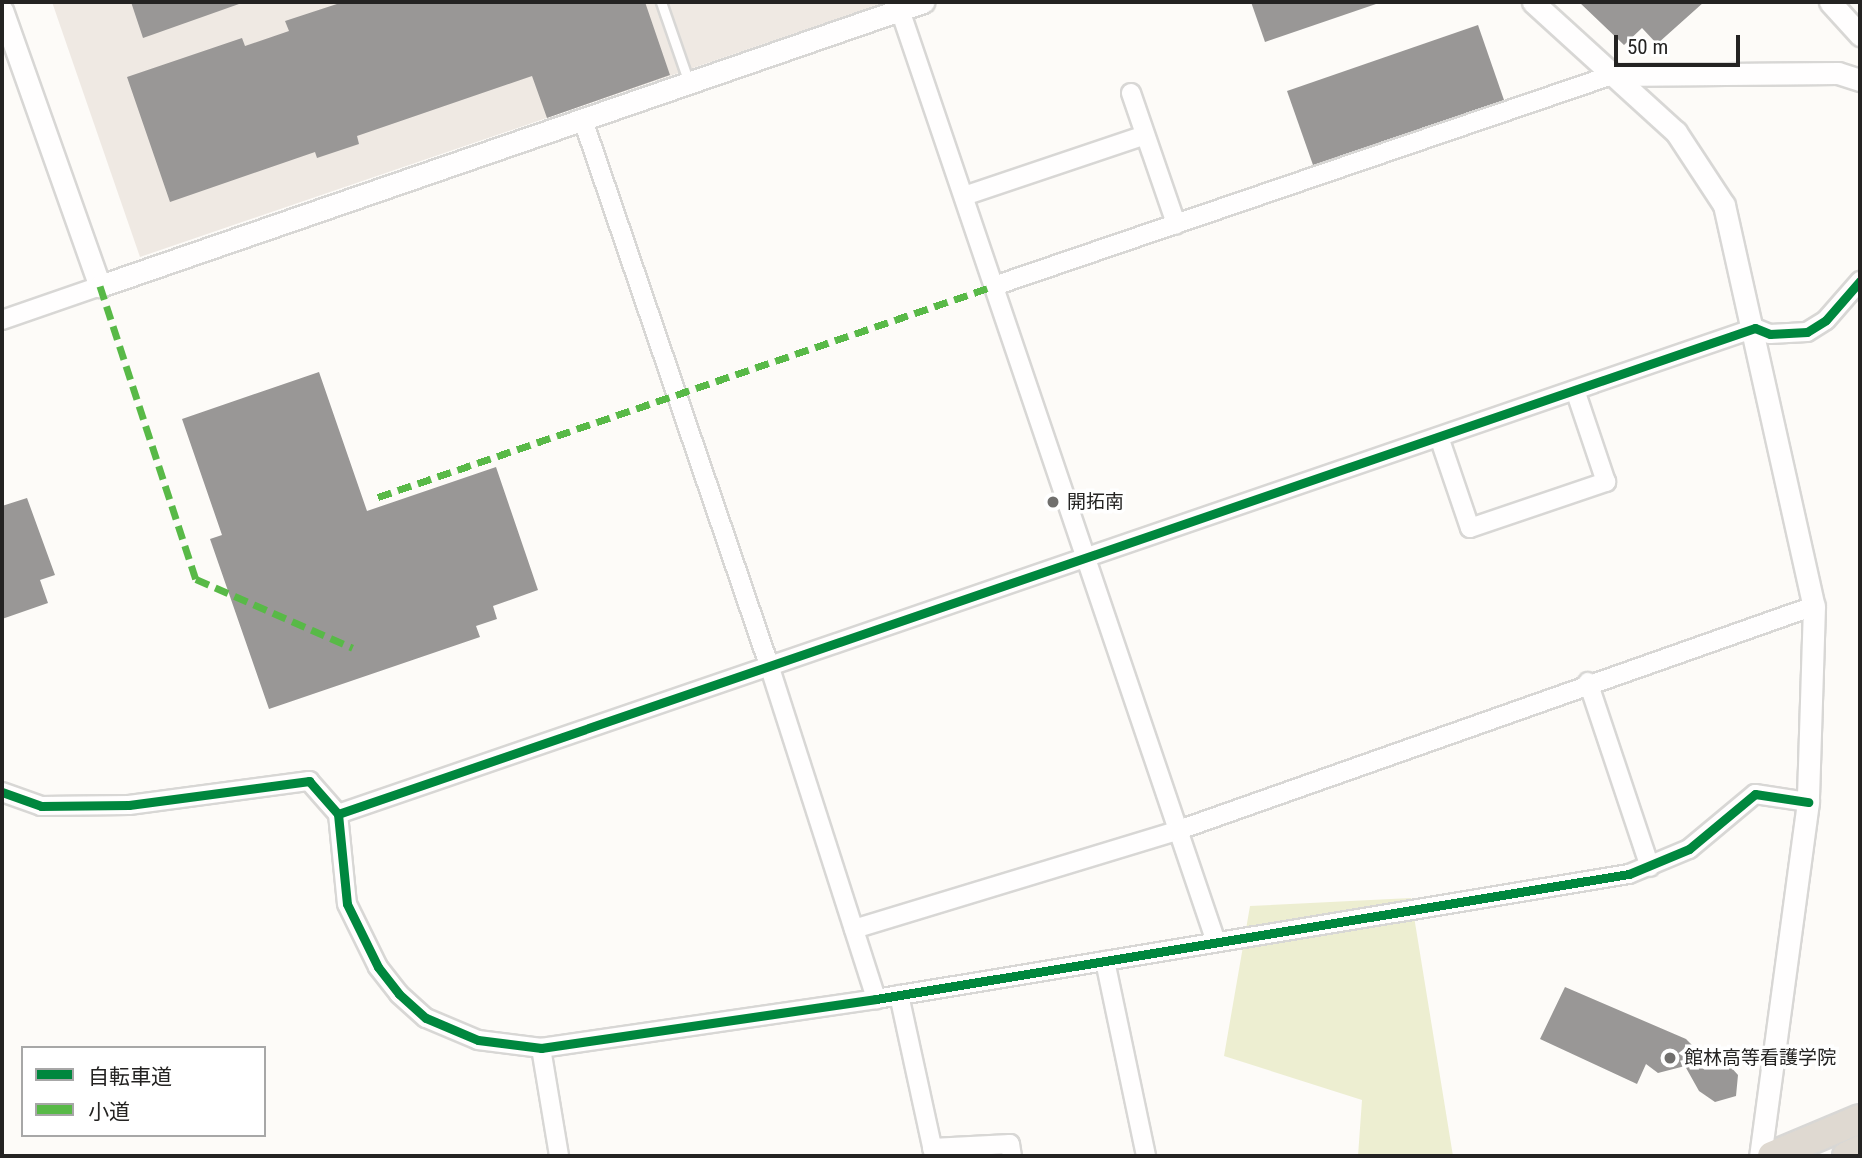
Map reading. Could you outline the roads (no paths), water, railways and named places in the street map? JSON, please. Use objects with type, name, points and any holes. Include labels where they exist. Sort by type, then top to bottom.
[{"type":"highway","points":[[1772,1156],[1860,1119]]},
{"type":"highway","points":[[1847,1156],[1860,1150]]},
{"type":"street","points":[[2,320],[923,2]]},
{"type":"street","points":[[1533,2],[1675,132],[1710,177],[1734,234],[1814,607],[1808,802],[1760,1156]]},
{"type":"street","points":[[1830,2],[1860,35]]},
{"type":"street","points":[[900,9],[1176,831],[1216,942]]},
{"type":"street","points":[[3,19],[100,286]]},
{"type":"street","points":[[994,286],[1612,75],[1838,74],[1860,80]]},
{"type":"street","points":[[1131,93],[1175,225]]},
{"type":"street","points":[[583,120],[770,668],[876,999]]},
{"type":"street","points":[[964,196],[1145,135]]},
{"type":"street","points":[[338,814],[1755,328],[1770,334],[1807,332],[1826,320],[1860,281]]},
{"type":"street","points":[[1439,437],[1470,528],[1606,482],[1575,390]]},
{"type":"street","points":[[854,929],[1176,831],[1588,682],[1814,607]]},
{"type":"street","points":[[1588,682],[1650,867]]},
{"type":"street","points":[[2,792],[41,806],[129,805],[309,781],[338,814],[346,904],[378,967],[399,994],[426,1018],[478,1040],[541,1048],[876,999],[1650,867],[1689,849],[1755,794],[1808,802]]},
{"type":"street","points":[[1105,961],[1146,1156]]},
{"type":"street","points":[[900,995],[933,1152],[1010,1144],[1012,1156]]},
{"type":"street","points":[[541,1048],[559,1156]]},
{"type":"lane","points":[[661,2],[689,84]]},
{"type":"place","name":"開拓南","points":[[1053,502]]},
{"type":"place","name":"館林高等看護学院","points":[[1670,1058]]}]
